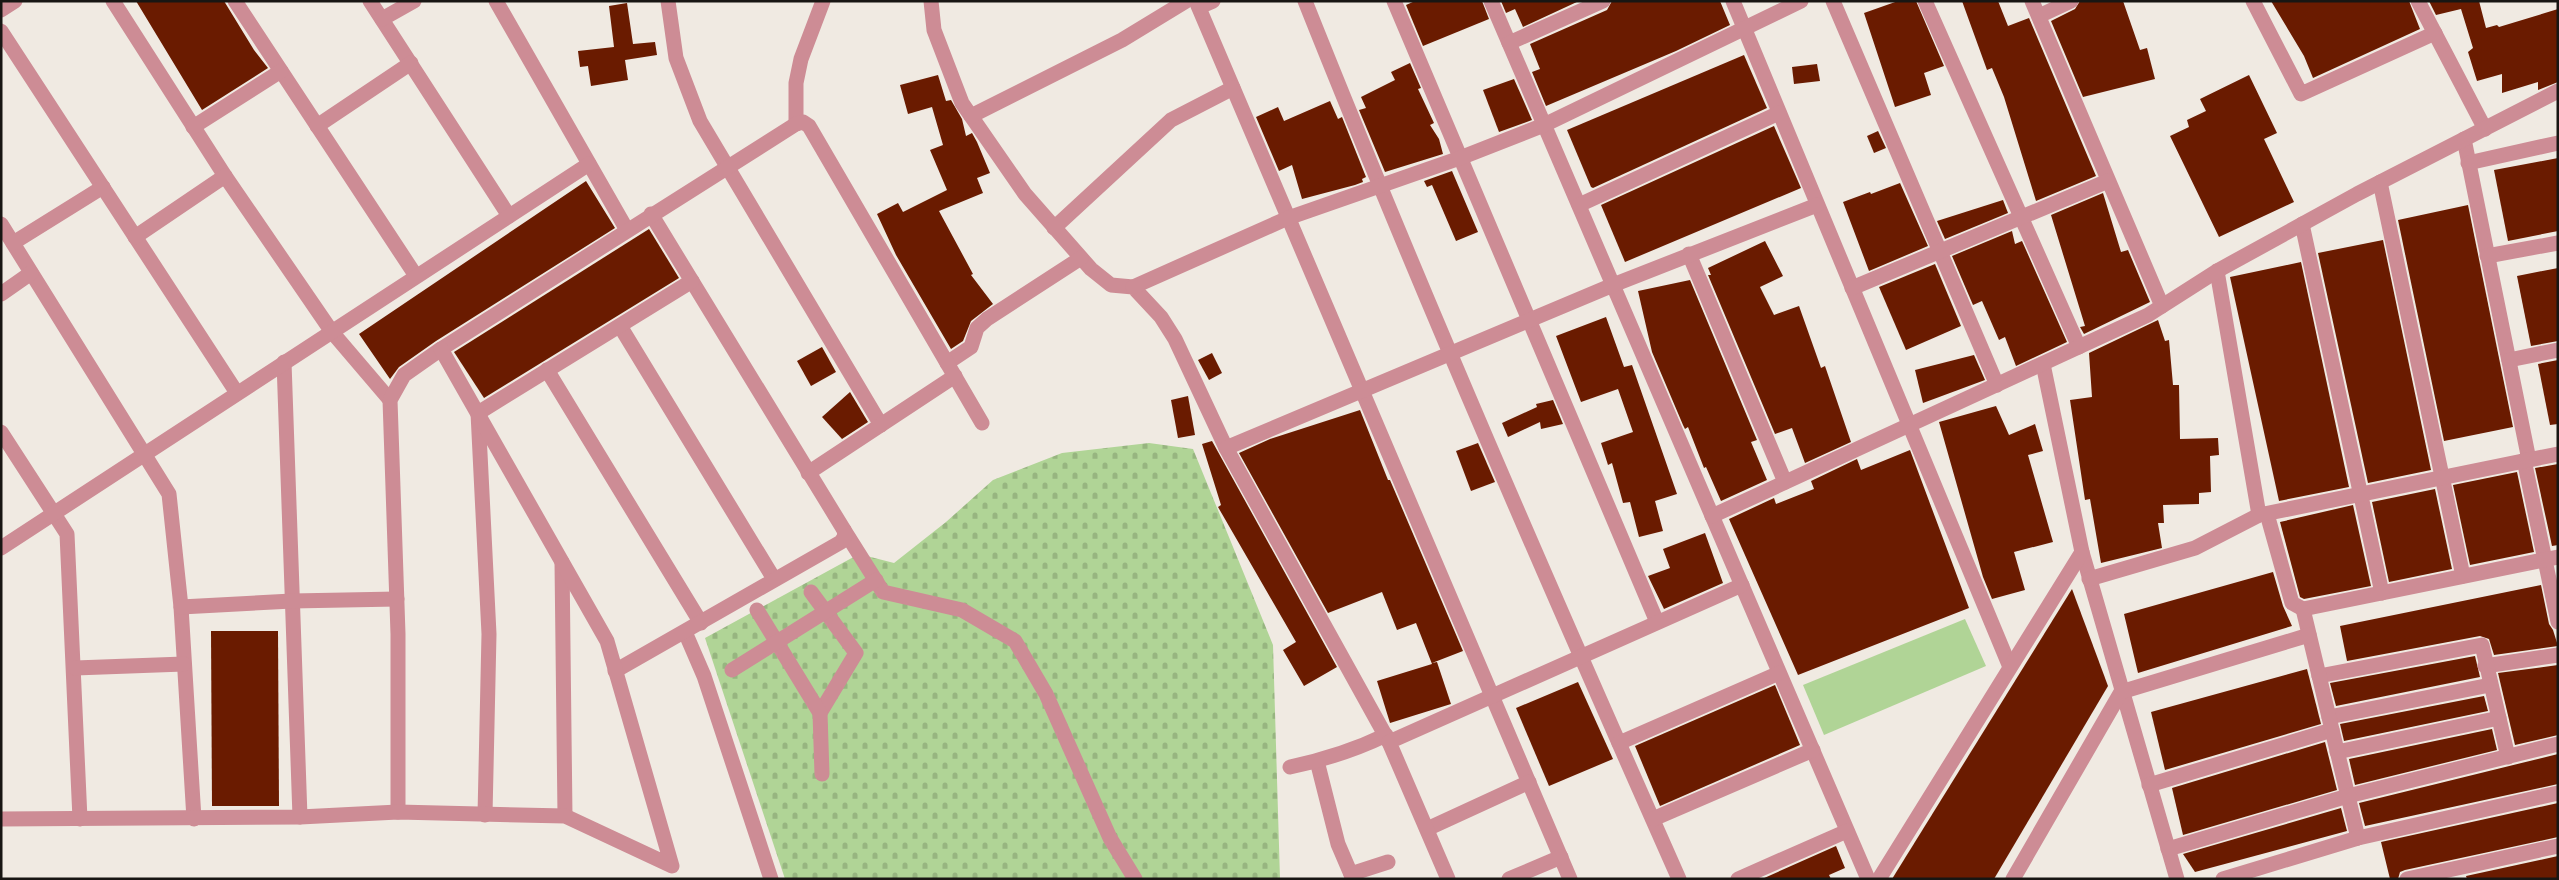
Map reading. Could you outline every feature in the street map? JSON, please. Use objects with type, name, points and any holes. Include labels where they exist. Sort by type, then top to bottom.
[{"type":"street","points":[[1,10],[15,1]]},
{"type":"street","points":[[113,1],[225,176],[332,332],[390,400]]},
{"type":"street","points":[[235,1],[416,276]]},
{"type":"street","points":[[370,1],[509,216]]},
{"type":"street","points":[[382,19],[414,1]]},
{"type":"street","points":[[496,1],[627,230]]},
{"type":"street","points":[[668,1],[676,58],[700,121],[881,425]]},
{"type":"street","points":[[796,124],[796,83],[801,59],[824,1]]},
{"type":"street","points":[[931,1],[934,30],[962,103],[1025,194],[1081,258],[1112,285],[1133,288],[1288,218],[1378,185],[1460,158],[1544,125],[1745,30],[1801,1]]},
{"type":"street","points":[[1304,1],[1378,185],[1679,879]]},
{"type":"street","points":[[1491,1],[1868,879]]},
{"type":"street","points":[[1509,43],[1603,1]]},
{"type":"street","points":[[1733,1],[2010,667]]},
{"type":"street","points":[[1833,1],[1997,385]]},
{"type":"street","points":[[1926,1],[2078,347]]},
{"type":"street","points":[[2032,1],[2162,306]]},
{"type":"street","points":[[2038,16],[2071,1]]},
{"type":"street","points":[[2253,1],[2301,94],[2435,33]]},
{"type":"street","points":[[2418,1],[2485,129]]},
{"type":"street","points":[[1395,2],[1657,622]]},
{"type":"street","points":[[971,116],[1199,3],[1288,218],[1570,879]]},
{"type":"street","points":[[1,30],[237,393]]},
{"type":"street","points":[[317,126],[411,63]]},
{"type":"street","points":[[193,127],[281,71]]},
{"type":"street","points":[[1054,228],[1171,120],[1233,88]]},
{"type":"street","points":[[1712,516],[2043,364],[2162,306],[2217,271],[2302,224],[2558,91]]},
{"type":"street","points":[[1578,205],[1779,113]]},
{"type":"street","points":[[398,812],[397,599],[390,400],[404,375],[441,349],[651,214],[796,124],[803,122],[809,126],[982,423]]},
{"type":"street","points":[[2464,139],[2509,360],[2527,460],[2551,558],[2558,622]]},
{"type":"street","points":[[2468,163],[2558,143]]},
{"type":"street","points":[[1,548],[589,164]]},
{"type":"street","points":[[135,237],[225,176]]},
{"type":"street","points":[[1852,288],[1939,250],[2108,181]]},
{"type":"street","points":[[2380,182],[2464,576]]},
{"type":"street","points":[[12,243],[103,187]]},
{"type":"street","points":[[1226,448],[1613,285],[1817,205]]},
{"type":"street","points":[[651,214],[808,473],[883,592],[962,610],[1015,642],[1046,694],[1110,838],[1135,879]]},
{"type":"street","points":[[1,224],[169,494],[181,607],[194,819]]},
{"type":"street","points":[[2302,224],[2382,593]]},
{"type":"street","points":[[2487,256],[2558,243]]},
{"type":"street","points":[[1689,254],[1785,482]]},
{"type":"street","points":[[947,363],[971,347],[977,328],[987,319],[1081,258]]},
{"type":"street","points":[[2217,271],[2263,514],[2292,603],[2302,610],[2358,838]]},
{"type":"street","points":[[1,294],[31,274]]},
{"type":"street","points":[[478,413],[692,281]]},
{"type":"street","points":[[1133,288],[1161,317],[1175,339],[1226,448],[1387,738],[1448,879]]},
{"type":"street","points":[[620,326],[774,579]]},
{"type":"street","points":[[441,349],[607,641],[675,872]]},
{"type":"street","points":[[2509,360],[2558,350]]},
{"type":"street","points":[[284,362],[300,817]]},
{"type":"street","points":[[2043,364],[2082,552],[2177,879]]},
{"type":"street","points":[[547,370],[701,623]]},
{"type":"street","points":[[808,473],[955,376]]},
{"type":"street","points":[[478,413],[489,634],[485,815]]},
{"type":"street","points":[[1,432],[67,534],[80,819]]},
{"type":"street","points":[[2089,578],[2195,548],[2263,514],[2558,454]]},
{"type":"street","points":[[615,672],[841,542],[845,536],[844,530]]},
{"type":"street","points":[[1879,879],[2082,552]]},
{"type":"street","points":[[2302,610],[2551,558]]},
{"type":"street","points":[[562,561],[565,816]]},
{"type":"street","points":[[732,670],[876,580]]},
{"type":"street","points":[[1290,767],[1317,761],[1387,738],[1493,696],[1742,585]]},
{"type":"street","points":[[811,592],[827,610],[856,653],[820,713]]},
{"type":"street","points":[[181,607],[292,601],[397,599]]},
{"type":"street","points":[[757,610],[820,713],[822,774]]},
{"type":"street","points":[[685,632],[704,676],[771,879]]},
{"type":"street","points":[[2013,879],[2122,692],[2308,635]]},
{"type":"street","points":[[2319,676],[2482,645],[2485,666],[2508,757]]},
{"type":"street","points":[[2485,666],[2558,655]]},
{"type":"street","points":[[74,668],[184,664]]},
{"type":"street","points":[[1619,743],[1780,674]]},
{"type":"street","points":[[2149,785],[2330,724],[2490,685]]},
{"type":"street","points":[[2337,752],[2499,718]]},
{"type":"street","points":[[2168,849],[2348,796],[2558,744]]},
{"type":"street","points":[[1653,819],[1813,750]]},
{"type":"street","points":[[1317,761],[1338,844],[1352,876],[1388,862]]},
{"type":"street","points":[[1427,829],[1529,782]]},
{"type":"street","points":[[2223,879],[2358,838],[2558,793]]},
{"type":"street","points":[[1,819],[194,819],[300,817],[398,812],[565,816],[675,872]]},
{"type":"street","points":[[1738,879],[1847,831]]},
{"type":"street","points":[[2407,879],[2455,874],[2558,846]]},
{"type":"street","points":[[1509,879],[1561,857]]},
{"type":"green space","points":[[1149,443],[1193,449],[1273,645],[1280,879],[785,879],[705,638],[859,554],[894,563],[946,522],[993,480],[1062,453]]},
{"type":"green space","points":[[1965,619],[1986,666],[1824,735],[1803,685]]},
{"type":"building","points":[[136,1],[224,1],[254,50],[268,68],[202,110]]},
{"type":"building","points":[[1415,1],[1482,1],[1489,19],[1423,46],[1406,5]]},
{"type":"building","points":[[1501,1],[1579,1],[1523,27],[1515,9],[1506,13]]},
{"type":"building","points":[[1612,1],[1720,1],[1730,25],[1676,51],[1546,106],[1532,72],[1540,69],[1530,44],[1607,10]]},
{"type":"building","points":[[1898,1],[1916,1],[1944,66],[1924,73],[1931,95],[1895,107],[1864,13]]},
{"type":"building","points":[[1962,1],[1998,1],[2008,26],[2029,18],[2096,176],[2036,201],[2004,97],[1992,68],[1987,70]]},
{"type":"building","points":[[2080,1],[2123,1],[2140,50],[2147,48],[2155,79],[2083,97],[2051,21],[2075,9]]},
{"type":"building","points":[[2271,1],[2409,1],[2420,29],[2313,78],[2304,56]]},
{"type":"building","points":[[2429,1],[2479,1],[2486,28],[2497,25],[2499,27],[2558,9],[2558,82],[2538,90],[2538,82],[2502,93],[2502,74],[2477,81],[2468,52],[2473,48],[2461,9],[2436,15]]},
{"type":"building","points":[[627,3],[633,44],[655,42],[657,55],[625,60],[628,80],[591,86],[588,66],[580,67],[578,51],[614,47],[609,6]]},
{"type":"building","points":[[1744,55],[1767,108],[1593,188],[1591,187],[1567,130]]},
{"type":"building","points":[[1410,63],[1421,88],[1418,89],[1434,123],[1430,125],[1439,139],[1443,154],[1385,172],[1359,110],[1366,108],[1361,97],[1395,80],[1391,72]]},
{"type":"building","points":[[1817,64],[1820,81],[1794,84],[1792,67]]},
{"type":"building","points":[[938,75],[946,101],[951,100],[962,119],[966,136],[972,133],[990,173],[977,178],[983,193],[939,211],[973,274],[971,275],[993,304],[971,321],[963,341],[951,349],[896,255],[877,214],[898,203],[903,212],[947,190],[930,150],[943,145],[932,107],[908,114],[900,85]]},
{"type":"building","points":[[2249,75],[2277,133],[2264,139],[2294,202],[2219,237],[2170,136],[2189,127],[2187,120],[2206,111],[2200,99]]},
{"type":"building","points":[[1514,79],[1532,120],[1499,132],[1483,90]]},
{"type":"building","points":[[1330,101],[1338,119],[1342,117],[1366,177],[1362,179],[1363,182],[1355,185],[1302,199],[1292,165],[1279,171],[1256,117],[1278,107],[1284,121]]},
{"type":"building","points":[[1774,126],[1801,188],[1625,262],[1601,205]]},
{"type":"building","points":[[1878,131],[1886,148],[1874,153],[1867,136]]},
{"type":"building","points":[[2558,158],[2558,231],[2508,241],[2494,170]]},
{"type":"building","points":[[1452,171],[1478,232],[1456,241],[1432,185],[1427,187],[1424,181]]},
{"type":"building","points":[[586,181],[615,228],[436,341],[399,367],[390,379],[359,334]]},
{"type":"building","points":[[1900,183],[1928,246],[1869,271],[1843,202]]},
{"type":"building","points":[[2103,193],[2121,252],[2128,250],[2150,302],[2084,334],[2080,327],[2085,326],[2051,215]]},
{"type":"building","points":[[2003,200],[2008,213],[1945,239],[1937,221]]},
{"type":"building","points":[[2468,205],[2513,427],[2444,441],[2398,220]]},
{"type":"building","points":[[649,229],[679,278],[484,398],[454,352]]},
{"type":"building","points":[[2012,231],[2015,244],[2022,241],[2067,342],[2016,366],[2005,337],[1999,340],[1982,301],[1973,305],[1952,256]]},
{"type":"building","points":[[2383,240],[2431,470],[2368,483],[2318,253]]},
{"type":"building","points":[[1765,241],[1783,276],[1760,287],[1774,315],[1799,306],[1821,368],[1825,366],[1851,442],[1805,463],[1792,428],[1775,434],[1708,275],[1711,275],[1708,268]]},
{"type":"building","points":[[2301,262],[2349,487],[2279,501],[2230,277]]},
{"type":"building","points":[[1935,264],[1961,326],[1906,350],[1879,287]]},
{"type":"building","points":[[2558,268],[2558,341],[2531,346],[2517,276]]},
{"type":"building","points":[[1690,280],[1757,440],[1751,442],[1767,480],[1721,501],[1706,467],[1704,468],[1688,427],[1685,429],[1683,425],[1652,352],[1638,291]]},
{"type":"building","points":[[1606,317],[1624,367],[1632,365],[1677,494],[1655,501],[1663,531],[1639,537],[1630,502],[1623,503],[1612,463],[1608,465],[1601,443],[1633,432],[1618,389],[1581,402],[1556,336]]},
{"type":"building","points":[[2158,320],[2165,341],[2169,340],[2173,385],[2179,385],[2180,439],[2218,438],[2219,455],[2210,456],[2211,492],[2199,493],[2199,504],[2163,505],[2164,523],[2158,523],[2162,548],[2101,563],[2090,499],[2085,500],[2070,400],[2092,397],[2089,353]]},
{"type":"building","points":[[822,347],[836,372],[811,386],[797,361]]},
{"type":"building","points":[[1212,353],[1222,373],[1209,380],[1198,360]]},
{"type":"building","points":[[1974,355],[1985,380],[1923,403],[1915,370]]},
{"type":"building","points":[[2558,360],[2558,424],[2550,425],[2538,364]]},
{"type":"building","points":[[850,392],[868,422],[842,439],[822,417]]},
{"type":"building","points":[[1188,396],[1195,435],[1178,438],[1171,400]]},
{"type":"building","points":[[1553,400],[1563,424],[1541,429],[1540,422],[1508,437],[1502,423],[1537,407],[1536,404]]},
{"type":"building","points":[[1996,406],[2009,435],[2035,424],[2043,451],[2028,455],[2053,542],[2014,552],[2025,590],[1992,599],[1983,577],[1939,422]]},
{"type":"building","points":[[1360,410],[1388,480],[1390,480],[1463,651],[1432,663],[1437,662],[1451,704],[1390,723],[1377,681],[1432,664],[1416,623],[1397,630],[1382,592],[1328,613],[1239,453],[1270,439]]},
{"type":"building","points":[[1212,441],[1337,667],[1304,686],[1283,650],[1296,642],[1218,507],[1221,505],[1202,444]]},
{"type":"building","points":[[1478,443],[1495,482],[1471,491],[1456,451]]},
{"type":"building","points":[[1910,450],[1969,608],[1798,675],[1729,519],[1774,498],[1776,504],[1814,489],[1811,481],[1857,459],[1861,470]]},
{"type":"building","points":[[2558,464],[2558,545],[2552,546],[2535,468]]},
{"type":"building","points":[[2517,472],[2534,552],[2470,565],[2453,485]]},
{"type":"building","points":[[2435,489],[2452,569],[2389,582],[2372,502]]},
{"type":"building","points":[[2353,505],[2371,586],[2304,599],[2300,597],[2280,522]]},
{"type":"building","points":[[1705,533],[1723,583],[1664,609],[1648,576],[1670,568],[1663,549]]},
{"type":"building","points":[[2273,572],[2283,606],[2292,626],[2138,673],[2124,614]]},
{"type":"building","points":[[2541,585],[2549,624],[2558,646],[2494,655],[2489,639],[2480,636],[2347,661],[2340,626]]},
{"type":"building","points":[[2072,589],[2108,686],[1994,879],[1892,879]]},
{"type":"building","points":[[211,631],[278,631],[279,806],[212,806]]},
{"type":"building","points":[[2475,656],[2480,677],[2336,706],[2330,683]]},
{"type":"building","points":[[2558,665],[2558,735],[2515,745],[2498,673]]},
{"type":"building","points":[[2307,669],[2321,724],[2165,770],[2151,712]]},
{"type":"building","points":[[1578,682],[1613,759],[1549,786],[1516,708]]},
{"type":"building","points":[[1775,685],[1800,745],[1660,806],[1635,746]]},
{"type":"building","points":[[2484,696],[2488,711],[2344,741],[2340,724]]},
{"type":"building","points":[[2492,729],[2497,750],[2355,785],[2349,759]]},
{"type":"building","points":[[2325,742],[2337,790],[2183,835],[2172,788]]},
{"type":"building","points":[[2558,754],[2558,784],[2365,826],[2359,803]]},
{"type":"building","points":[[2558,803],[2558,837],[2405,870],[2400,872],[2398,879],[2390,879],[2381,842]]},
{"type":"building","points":[[2341,808],[2347,831],[2195,872],[2183,854]]},
{"type":"building","points":[[1836,846],[1845,868],[1829,875],[1831,879],[1762,879]]},
{"type":"building","points":[[2558,856],[2558,879],[2467,879],[2466,876]]}]
